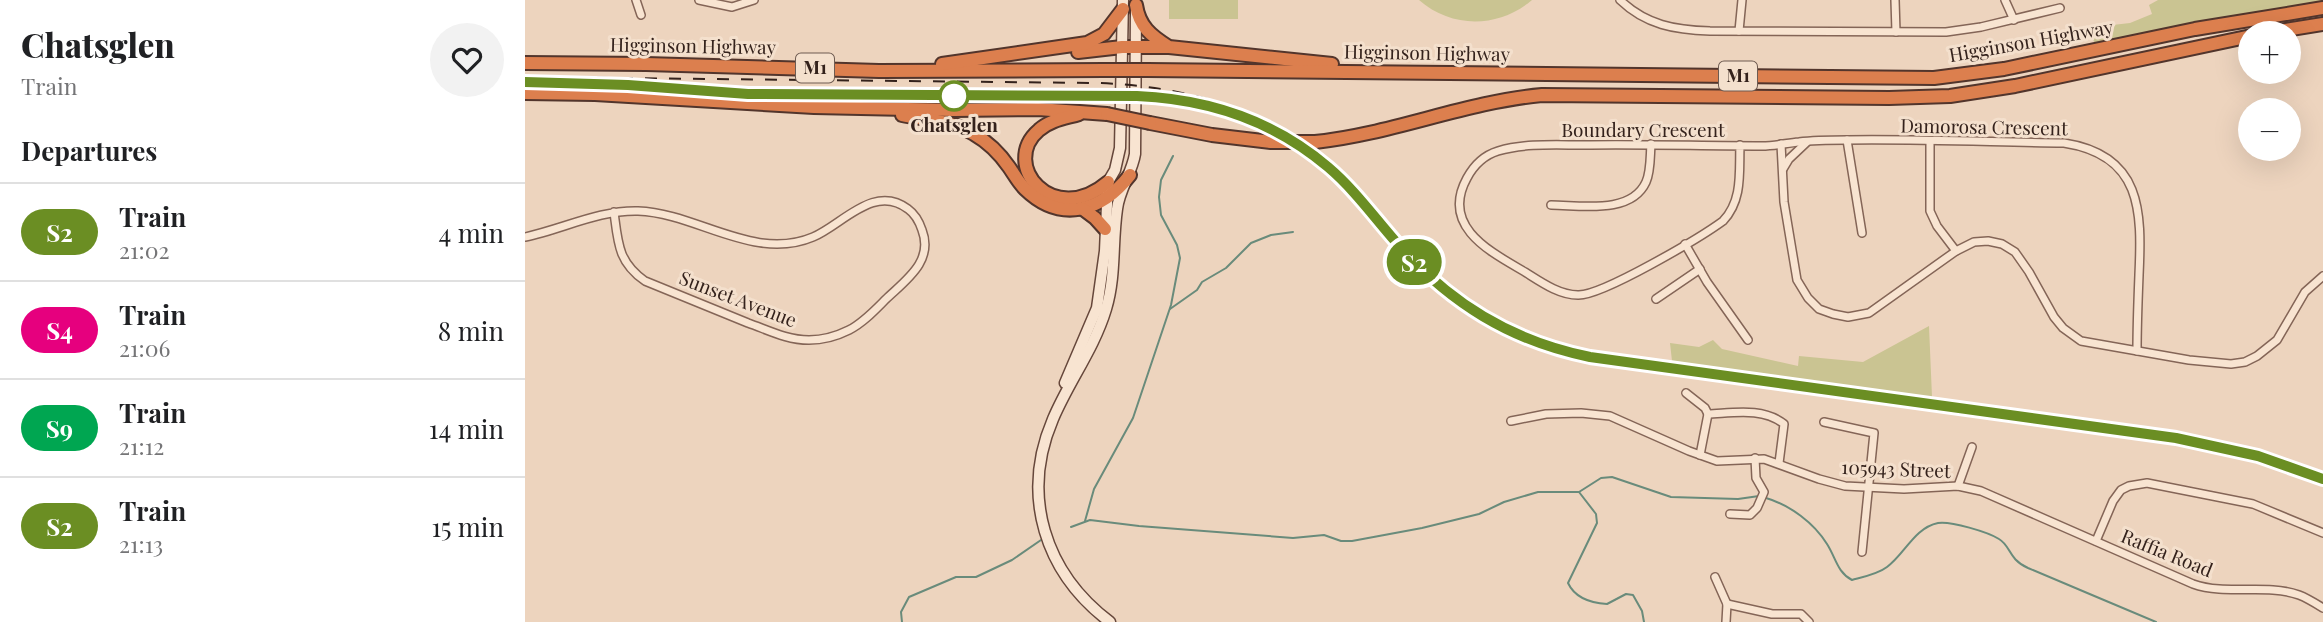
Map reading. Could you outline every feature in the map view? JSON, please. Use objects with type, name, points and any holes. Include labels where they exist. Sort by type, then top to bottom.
[{"type":"highway","points":[[2195,29],[2323,1]]},
{"type":"highway","points":[[879,71],[1007,56],[1087,43],[1104,34],[1129,4],[1146,31],[1169,47]]},
{"type":"highway","name":"Higginson Highway","points":[[525,63],[879,71],[1147,70],[1934,78],[2004,69],[2195,29],[2323,8]]},
{"type":"highway","points":[[2301,27],[2323,24]]},
{"type":"highway","points":[[2301,32],[2323,31]]},
{"type":"highway","name":"Higginson Highway","points":[[525,93],[871,108],[1038,109],[1107,114],[1212,135],[1271,142],[1315,142],[1364,134],[1503,100],[1542,94],[1889,98],[1950,96],[2015,86],[2238,39]]},
{"type":"highway","points":[[1007,56],[1034,56],[1122,47],[1169,47],[1271,59],[1440,73]]},
{"type":"highway","points":[[871,108],[958,125],[991,147],[1025,189],[1039,200],[1062,209],[1106,200],[1130,175]]},
{"type":"highway","points":[[1086,112],[1042,127],[1030,143],[1026,156],[1029,176],[1044,192],[1083,203],[1105,229]]},
{"type":"highway","points":[[1083,203],[1108,182]]},
{"type":"highway","points":[[1106,200],[1117,209]]},
{"type":"street","points":[[636,0],[641,15]]},
{"type":"street","points":[[699,0],[707,4],[732,7],[754,0]]},
{"type":"street","points":[[1620,0],[1638,15],[1658,25],[1687,30],[1739,31],[1961,31],[2060,8]]},
{"type":"street","points":[[1739,31],[1742,0]]},
{"type":"street","points":[[1895,0],[1896,32]]},
{"type":"street","points":[[2005,0],[2014,20]]},
{"type":"street","points":[[1110,622],[1086,602],[1059,566],[1040,512],[1038,481],[1046,436],[1058,407],[1091,346],[1106,309],[1114,265],[1117,209],[1135,154],[1136,47],[1129,4]]},
{"type":"street","points":[[1058,407],[1062,389],[1097,309],[1105,251],[1108,182],[1115,170],[1120,148],[1122,47],[1129,4]]},
{"type":"street","points":[[1847,140],[1862,233]]},
{"type":"street","name":"Damorosa Crescent","points":[[1740,145],[1847,140],[1930,141],[2064,144],[2080,146],[2094,152],[2116,167],[2132,189],[2140,215],[2137,351]]},
{"type":"street","points":[[1783,169],[1807,141]]},
{"type":"street","points":[[1930,141],[1930,211],[1937,226],[1956,251]]},
{"type":"street","points":[[1551,205],[1612,205],[1634,197],[1646,181],[1651,144]]},
{"type":"street","name":"Boundary Crescent","points":[[1651,144],[1740,145],[1739,186],[1734,207],[1723,221],[1685,244],[1610,286],[1588,295],[1578,296],[1555,290],[1486,248],[1471,235],[1463,219],[1461,202],[1464,183],[1477,164],[1498,151],[1548,145],[1651,144]]},
{"type":"street","points":[[1781,144],[1784,202],[1797,280],[1819,309],[1848,317],[1869,313],[1956,251],[1977,241],[1988,240],[2002,244],[2019,258],[2055,317],[2081,341],[2218,364],[2245,362],[2267,350],[2277,340],[2305,292],[2323,276]]},
{"type":"street","name":"Sunset Avenue","points":[[525,237],[614,212],[649,213],[756,242],[787,243],[810,239],[867,205],[886,201],[907,208],[918,219],[926,246],[920,265],[912,274],[869,316],[850,330],[825,338],[798,339],[775,334],[645,281],[634,273],[623,259],[614,212]]},
{"type":"street","points":[[1685,244],[1748,340]]},
{"type":"street","points":[[1656,299],[1700,269]]},
{"type":"street","points":[[1686,393],[1705,408],[1708,414],[1700,455]]},
{"type":"street","points":[[1708,414],[1757,413],[1782,422],[1785,430],[1779,463]]},
{"type":"street","name":"105943 Street","points":[[1511,421],[1546,414],[1610,416],[1700,455],[1725,461],[1755,458],[1779,463],[1836,484],[1870,487],[1958,486],[1981,491],[2004,501]]},
{"type":"street","points":[[1824,422],[1868,431],[1875,435],[1862,552]]},
{"type":"street","points":[[1958,486],[1972,447]]},
{"type":"street","points":[[1730,514],[1750,514],[1762,499],[1763,492],[1756,478],[1755,458]]},
{"type":"street","points":[[2096,541],[2113,501],[2121,490],[2129,485],[2147,482],[2253,504],[2323,533]]},
{"type":"street","name":"Raffia Road","points":[[2004,501],[2206,589],[2285,592],[2306,598],[2323,608]]},
{"type":"street","points":[[1715,577],[1727,604],[1726,622]]},
{"type":"street","points":[[1727,604],[1772,614],[1801,614],[1809,622]]},
{"type":"shaded area","points":[[1169,0],[1238,0],[1238,19],[1169,19]]},
{"type":"shaded area","points":[[1419,0],[1532,0],[1505,16],[1475,21],[1446,16]]},
{"type":"shaded area","points":[[2158,0],[2323,0],[2323,7],[2096,49],[2092,35],[2095,27],[2130,23],[2152,14],[2149,5]]},
{"type":"shaded area","points":[[1929,326],[1932,397],[1672,361],[1670,343],[1699,347],[1713,340],[1722,349],[1798,366],[1799,356],[1863,362]]},
{"type":"waterway","points":[[1085,521],[1094,489],[1133,418],[1171,305],[1180,258],[1177,245],[1161,215],[1159,197],[1161,180],[1173,156]]},
{"type":"waterway","points":[[1170,309],[1197,290],[1202,282],[1226,268],[1251,243],[1271,235],[1293,232]]},
{"type":"waterway","points":[[1071,527],[1090,520],[1293,538],[1324,535],[1341,541],[1352,541],[1479,514],[1504,502],[1538,492],[1579,492],[1601,478],[1612,477],[1671,497],[1738,499],[1759,496]]},
{"type":"waterway","points":[[1579,492],[1596,514],[1597,523],[1568,583],[1579,596],[1595,602],[1607,604],[1626,594],[1633,595],[1642,611],[1644,622]]},
{"type":"waterway","points":[[1766,498],[1784,505],[1808,522],[1822,536],[1840,569],[1852,580],[1887,567],[1922,530],[1938,523],[1951,524],[1994,536],[2003,542],[2017,561],[2028,568],[2156,622]]},
{"type":"waterway","points":[[902,622],[901,612],[909,597],[956,577],[976,577],[1012,560],[1041,540]]},
{"type":"railway","points":[[525,77],[1100,83],[1188,94],[1244,111],[1296,138],[1348,180],[1421,264],[1443,285],[1490,317],[1541,339],[1626,358],[2195,437],[2273,456],[2323,475]]},
{"type":"railway","points":[[654,87],[748,94],[1158,97]]},
{"type":"train","name":"S2","points":[[525,82],[628,85],[748,94],[1137,96],[1194,102],[1251,119],[1308,151],[1353,191],[1415,264],[1434,282],[1481,317],[1531,341],[1590,357],[2176,438],[2230,448],[2323,479]]},
{"type":"place","name":"Chatsglen","points":[[954,96]]}]
